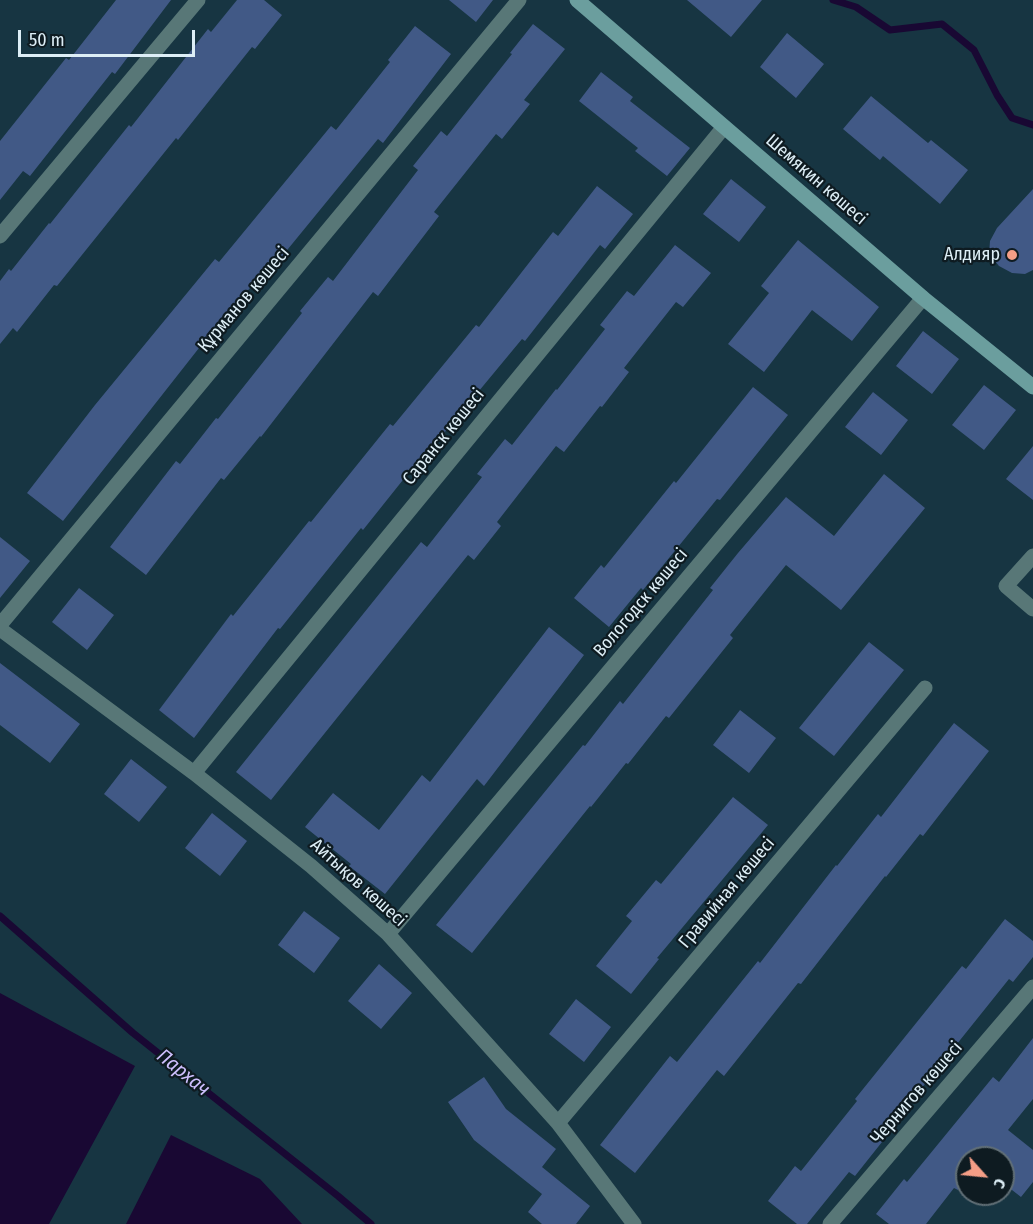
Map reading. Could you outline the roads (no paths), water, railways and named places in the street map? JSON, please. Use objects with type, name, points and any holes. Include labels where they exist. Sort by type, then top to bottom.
[{"type":"main road","name":"Шемякин көшесі","points":[[577,0],[923,297],[1033,387]]},
{"type":"street","points":[[0,236],[198,0]]},
{"type":"street","name":"Құрманов көшесі","points":[[0,627],[519,0]]},
{"type":"street","name":"Саранск көшесі","points":[[194,772],[724,127]]},
{"type":"street","name":"Вологодск көшесі","points":[[388,934],[923,297]]},
{"type":"street","points":[[1033,556],[1006,586],[1033,609]]},
{"type":"street","name":"Айтықов көшесі","points":[[0,627],[194,772],[311,866],[388,934],[558,1123],[634,1224]]},
{"type":"street","name":"Гравийная көшесі","points":[[558,1123],[926,688]]},
{"type":"street","name":"Чернигов көшесі","points":[[830,1224],[1033,987]]},
{"type":"waterway","points":[[833,0],[856,7],[890,30],[942,24],[974,50],[997,95],[1012,118],[1033,125]]},
{"type":"waterway","name":"Пархач","points":[[0,916],[133,1033],[371,1224]]},
{"type":"place","name":"Алдияр","points":[[1012,255]]}]
